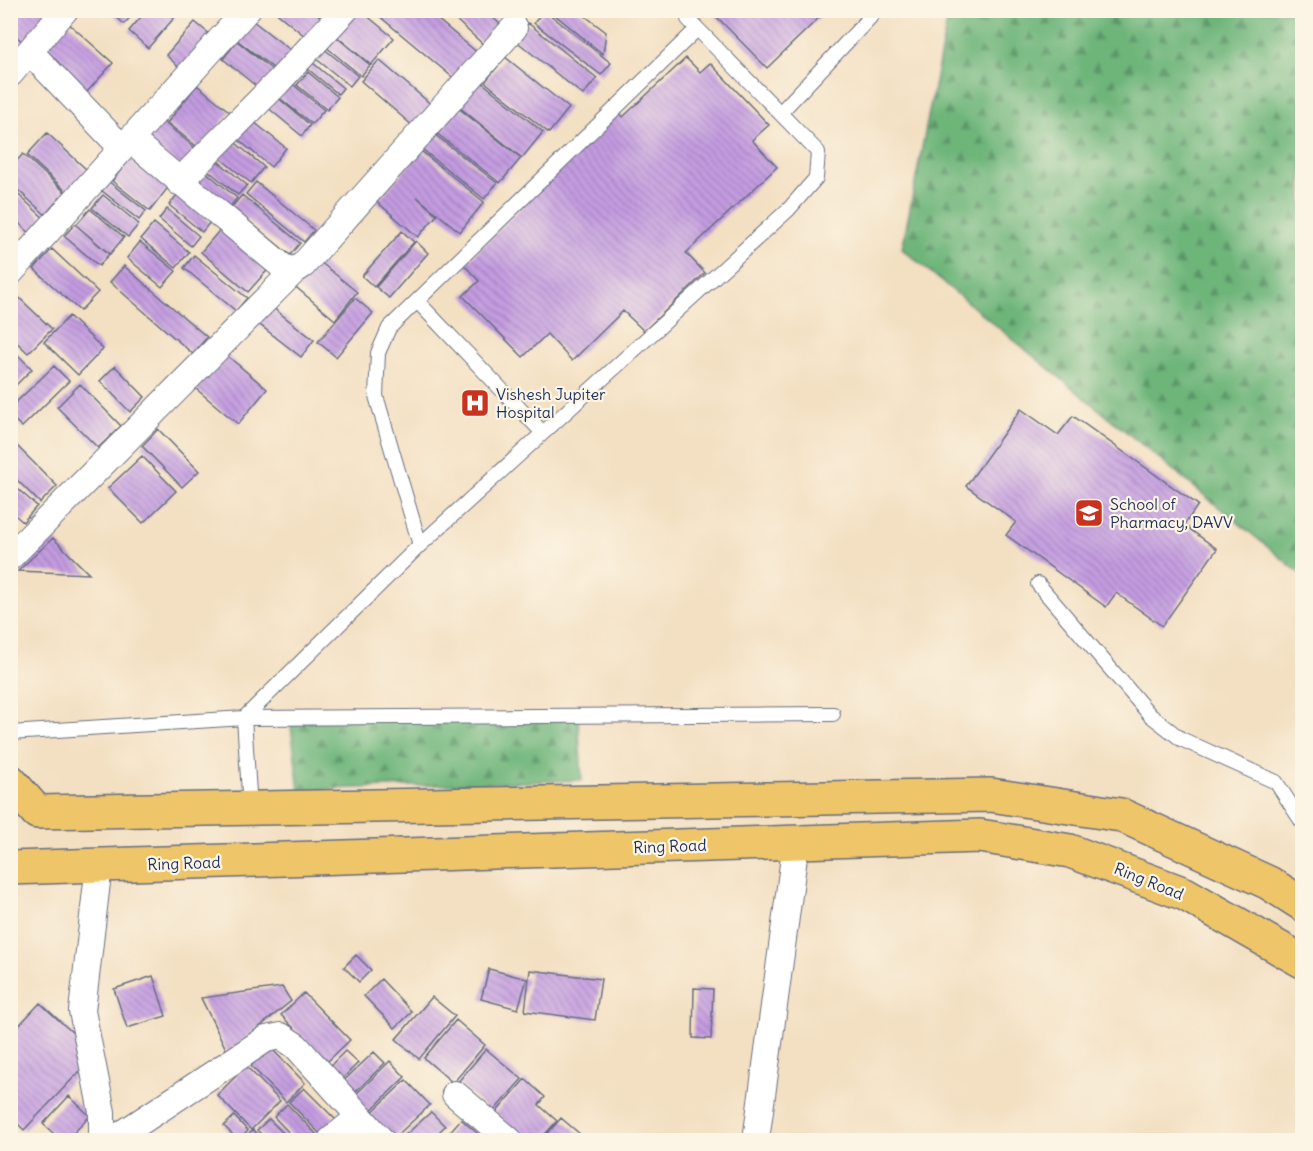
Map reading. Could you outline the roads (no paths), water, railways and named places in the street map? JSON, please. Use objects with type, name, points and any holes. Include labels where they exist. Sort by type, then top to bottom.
[{"type":"highway","points":[[10,781],[37,812],[991,795],[1121,815],[1269,883],[1302,904]]},
{"type":"highway","name":"Ring Road","points":[[10,868],[980,836],[1070,851],[1185,894],[1302,962]]},
{"type":"street","points":[[10,74],[65,10]]},
{"type":"street","points":[[13,263],[127,144],[247,10]]},
{"type":"street","points":[[178,182],[277,83],[345,10]]},
{"type":"street","points":[[10,557],[294,271],[303,265],[514,28]]},
{"type":"street","points":[[30,52],[127,144],[283,267],[294,271]]},
{"type":"street","points":[[742,1140],[788,842]]},
{"type":"street","points":[[756,1140],[788,842]]},
{"type":"street","points":[[99,866],[82,1011],[102,1112],[102,1140]]},
{"type":"street","points":[[113,1140],[266,1039],[281,1036],[296,1046],[357,1118],[381,1140]]},
{"type":"street","points":[[455,1094],[506,1140]]},
{"type":"street","points":[[331,1140],[357,1118]]},
{"type":"lane","points":[[250,808],[244,718],[420,545],[789,209],[816,178],[818,152],[688,19],[697,10]]},
{"type":"lane","points":[[780,113],[877,10]]},
{"type":"lane","points":[[420,545],[376,396],[378,353],[389,328],[697,28]]},
{"type":"lane","points":[[417,301],[543,433]]},
{"type":"lane","points":[[1038,584],[1150,715],[1181,739],[1276,782],[1302,822]]},
{"type":"lane","points":[[10,733],[244,718],[833,714]]},
{"type":"place","name":"Vishesh Jupiter Hospital","points":[[475,403]]},
{"type":"place","name":"School of Pharmacy, DAVV","points":[[1089,513]]}]
